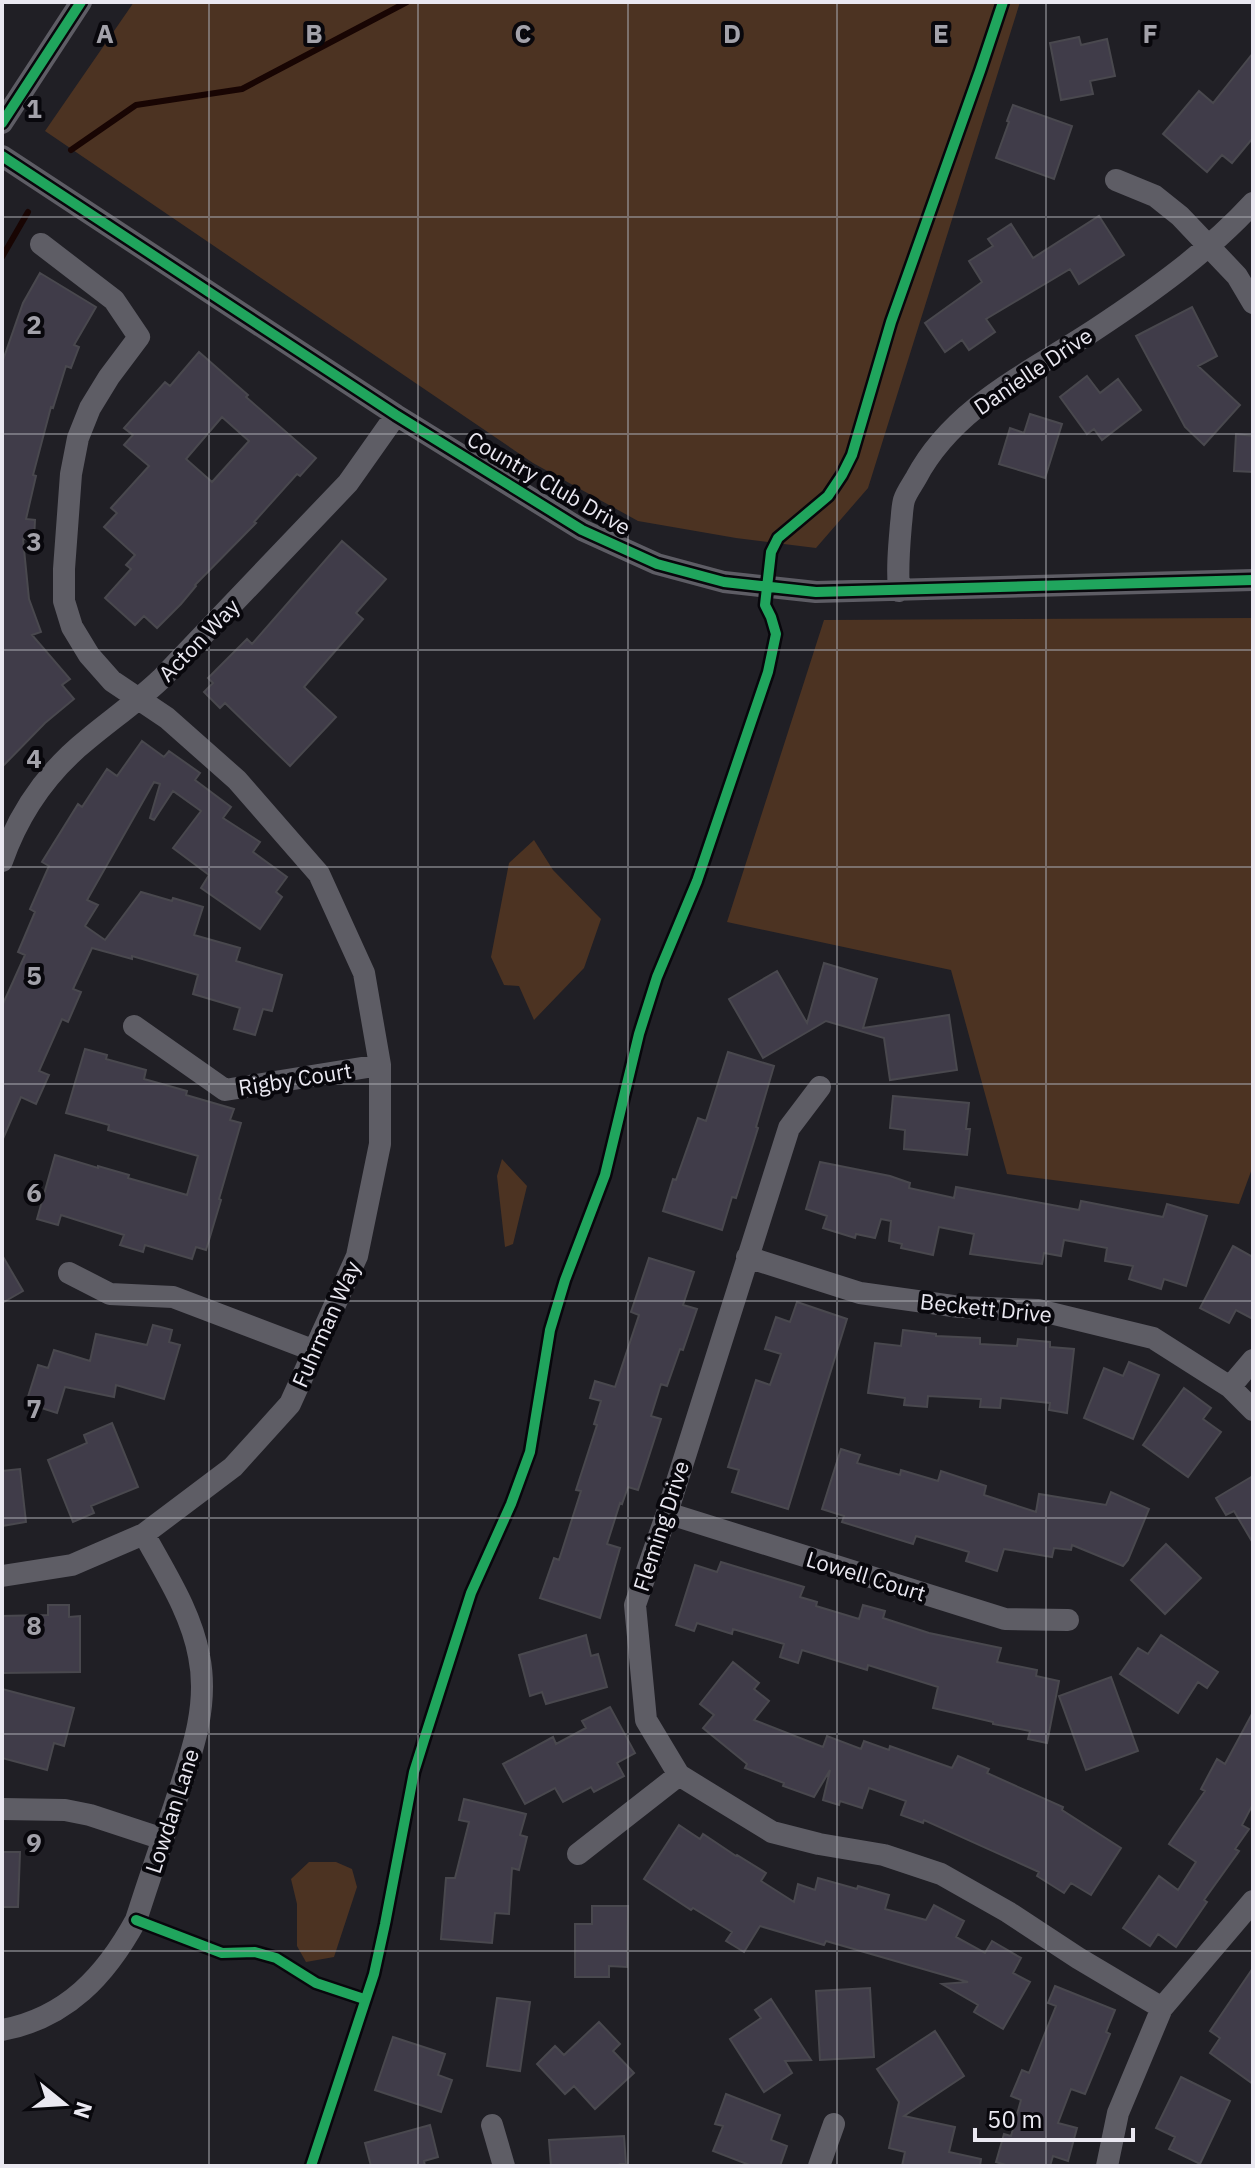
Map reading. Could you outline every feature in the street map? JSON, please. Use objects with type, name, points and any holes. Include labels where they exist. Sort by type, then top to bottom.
[{"type":"street","points":[[2,123],[81,2]]},
{"type":"street","name":"Country Club Drive","points":[[2,156],[396,415],[582,530],[657,564],[724,582],[816,592],[1253,580]]},
{"type":"street","points":[[1116,180],[1155,196],[1180,216],[1237,276],[1253,303]]},
{"type":"street","name":"Danielle Drive","points":[[899,591],[897,561],[904,500],[925,460],[947,434],[982,402],[1163,281],[1209,245],[1253,203]]},
{"type":"street","name":"Fuhrman Way","points":[[2,1576],[72,1565],[144,1534],[233,1467],[290,1404],[357,1256],[380,1144],[380,1065],[364,973],[319,874],[237,780],[167,718],[112,681],[89,655],[72,627],[64,601],[64,569],[71,474],[78,438],[90,408],[139,337],[114,300],[41,244]]},
{"type":"street","name":"Acton Way","points":[[2,861],[17,823],[34,795],[55,770],[85,740],[140,699],[161,679],[348,483],[396,415]]},
{"type":"street","name":"Rigby Court","points":[[134,1026],[225,1090],[380,1065]]},
{"type":"street","name":"Fleming Drive","points":[[820,1087],[789,1128],[635,1605],[646,1720],[679,1775],[772,1832],[884,1855],[941,1874],[1162,2008]]},
{"type":"street","name":"Beckett Drive","points":[[747,1257],[860,1293],[960,1307],[1038,1310],[1153,1338],[1230,1387],[1253,1410]]},
{"type":"street","points":[[69,1273],[110,1294],[173,1297],[315,1351]]},
{"type":"street","points":[[1230,1387],[1253,1360]]},
{"type":"street","name":"Lowell Court","points":[[667,1513],[1005,1619],[1068,1620]]},
{"type":"street","name":"Lowdan Lane","points":[[2,2030],[40,2018],[64,2005],[107,1967],[122,1945],[136,1920],[194,1743],[201,1708],[200,1658],[184,1610],[144,1534]]},
{"type":"street","points":[[578,1854],[679,1775]]},
{"type":"street","points":[[2,1809],[65,1810],[163,1839]]},
{"type":"street","points":[[1107,2166],[1118,2113],[1162,2008],[1253,1901]]},
{"type":"street","points":[[819,2166],[834,2124]]},
{"type":"street","points":[[492,2125],[504,2166]]},
{"type":"shaded area","points":[[134,2],[1020,2],[868,488],[816,548],[638,521],[533,463],[45,131]]},
{"type":"shaded area","points":[[1253,618],[1253,1166],[1239,1204],[1007,1174],[951,970],[727,922],[824,620]]},
{"type":"shaded area","points":[[534,840],[553,870],[601,919],[584,968],[534,1020],[519,986],[504,985],[491,957],[509,863]]},
{"type":"shaded area","points":[[502,1159],[527,1186],[513,1244],[505,1247],[497,1176]]},
{"type":"shaded area","points":[[309,1862],[336,1862],[352,1869],[357,1887],[334,1957],[306,1962],[297,1946],[297,1904],[291,1879]]},
{"type":"building","points":[[1079,37],[1081,45],[1107,39],[1115,76],[1090,81],[1093,94],[1061,100],[1050,43]]},
{"type":"building","points":[[1253,53],[1253,138],[1232,163],[1222,155],[1207,172],[1163,134],[1199,91],[1213,103]]},
{"type":"building","points":[[1013,105],[1072,126],[1054,179],[996,158]]},
{"type":"building","points":[[1099,216],[1124,255],[1079,284],[1070,269],[986,319],[995,332],[969,350],[962,340],[945,352],[925,323],[982,282],[969,261],[993,246],[988,239],[1011,224],[1033,258]]},
{"type":"building","points":[[40,273],[96,307],[74,345],[79,347],[71,368],[66,366],[51,407],[33,475],[36,476],[26,519],[35,520],[34,540],[23,539],[29,599],[41,632],[32,635],[70,679],[62,685],[74,699],[45,723],[2,767],[2,363],[23,303]]},
{"type":"building","points":[[1192,307],[1217,356],[1198,366],[1240,405],[1204,445],[1185,427],[1136,336]]},
{"type":"building","points":[[199,352],[316,458],[300,476],[297,474],[256,523],[157,628],[144,616],[135,625],[105,598],[131,569],[126,565],[135,555],[104,527],[117,513],[111,508],[149,466],[124,445],[133,435],[124,428],[165,382],[170,386]],"holes":[[[222,417],[249,441],[212,482],[186,459]]]},
{"type":"building","points":[[1087,376],[1100,393],[1118,379],[1141,410],[1102,440],[1094,429],[1087,434],[1060,397]]},
{"type":"building","points":[[1030,414],[1062,424],[1045,478],[999,464],[1010,428],[1024,433]]},
{"type":"building","points":[[1236,434],[1253,436],[1253,472],[1234,471]]},
{"type":"building","points":[[342,541],[386,579],[356,613],[363,619],[304,687],[336,717],[290,766],[225,703],[220,708],[204,692],[213,683],[208,678],[247,639],[252,644]]},
{"type":"building","points":[[142,741],[164,757],[169,751],[200,773],[195,780],[231,807],[223,818],[260,842],[253,852],[287,877],[276,892],[282,897],[260,929],[201,888],[209,875],[173,848],[201,811],[173,791],[154,820],[150,818],[160,784],[154,782],[87,900],[98,905],[85,926],[105,940],[141,892],[203,907],[194,935],[240,948],[236,961],[282,975],[272,1011],[263,1009],[255,1035],[234,1029],[240,1008],[193,994],[198,975],[92,948],[73,989],[81,992],[68,1022],[62,1019],[39,1071],[49,1075],[36,1104],[21,1097],[2,1141],[2,1006],[25,955],[18,952],[35,912],[30,909],[49,866],[42,862],[78,804],[82,807],[107,769],[117,776]]},
{"type":"building","points":[[824,963],[877,979],[863,1028],[949,1015],[957,1070],[890,1080],[884,1038],[826,1021],[763,1058],[729,999],[777,971],[807,1023]]},
{"type":"building","points":[[85,1049],[107,1055],[106,1059],[146,1070],[144,1079],[234,1109],[230,1120],[241,1123],[221,1200],[206,1250],[196,1247],[192,1259],[145,1245],[143,1252],[120,1245],[124,1235],[61,1215],[58,1225],[37,1219],[55,1155],[187,1195],[198,1156],[108,1130],[109,1125],[66,1113]]},
{"type":"building","points":[[728,1052],[774,1066],[736,1198],[732,1197],[722,1230],[663,1211],[698,1118],[706,1121]]},
{"type":"building","points":[[893,1096],[969,1103],[967,1155],[904,1149],[905,1130],[890,1128]]},
{"type":"building","points":[[820,1162],[890,1176],[910,1183],[909,1188],[954,1198],[956,1187],[1079,1210],[1081,1201],[1163,1217],[1167,1204],[1207,1216],[1186,1286],[1164,1279],[1161,1289],[1129,1279],[1133,1266],[1105,1261],[1107,1248],[1064,1240],[1061,1256],[1044,1253],[1042,1264],[970,1254],[974,1234],[939,1227],[933,1255],[901,1248],[902,1244],[889,1241],[891,1221],[881,1219],[875,1238],[856,1234],[855,1238],[823,1228],[827,1216],[806,1209]]},
{"type":"building","points":[[1233,1246],[1253,1257],[1253,1319],[1236,1310],[1229,1323],[1200,1308]]},
{"type":"building","points":[[2,1255],[23,1291],[2,1303]]},
{"type":"building","points":[[649,1258],[694,1272],[683,1305],[697,1309],[667,1386],[661,1384],[651,1416],[661,1419],[638,1490],[628,1487],[607,1544],[620,1548],[600,1618],[540,1598],[554,1558],[559,1560],[581,1491],[576,1490],[597,1425],[594,1424],[601,1401],[590,1398],[595,1381],[615,1387],[639,1315],[631,1312]]},
{"type":"building","points":[[797,1302],[847,1319],[788,1509],[732,1492],[739,1470],[728,1467],[756,1380],[770,1385],[781,1354],[765,1349],[776,1317],[790,1322]]},
{"type":"building","points":[[153,1325],[172,1330],[169,1342],[180,1345],[164,1399],[116,1385],[114,1397],[65,1387],[57,1413],[26,1403],[38,1365],[48,1368],[54,1350],[90,1361],[96,1334],[147,1345]]},
{"type":"building","points":[[903,1330],[936,1336],[980,1338],[980,1344],[1017,1346],[1018,1339],[1050,1342],[1050,1347],[1074,1349],[1067,1413],[1049,1410],[1050,1403],[1001,1398],[1000,1408],[980,1407],[981,1399],[928,1396],[927,1407],[904,1405],[905,1398],[868,1393],[875,1343],[901,1346]]},
{"type":"building","points":[[1129,1362],[1159,1375],[1133,1439],[1084,1418],[1104,1368],[1123,1376]]},
{"type":"building","points":[[1184,1388],[1211,1408],[1203,1419],[1221,1432],[1188,1477],[1143,1445]]},
{"type":"building","points":[[112,1423],[138,1487],[91,1506],[94,1513],[73,1522],[48,1460],[87,1443],[84,1435]]},
{"type":"building","points":[[841,1449],[860,1455],[857,1463],[900,1475],[901,1470],[938,1481],[941,1471],[986,1486],[984,1495],[1036,1512],[1039,1494],[1106,1505],[1111,1492],[1149,1509],[1123,1566],[1072,1545],[1071,1550],[1054,1548],[1052,1557],[1004,1549],[997,1571],[966,1561],[969,1552],[916,1536],[913,1544],[842,1522],[844,1516],[822,1509]]},
{"type":"building","points":[[20,1469],[26,1522],[2,1526],[2,1471]]},
{"type":"building","points":[[1253,1476],[1253,1543],[1234,1511],[1226,1515],[1216,1498]]},
{"type":"building","points":[[1166,1544],[1201,1578],[1165,1614],[1131,1580]]},
{"type":"building","points":[[721,1562],[804,1587],[800,1597],[817,1602],[816,1606],[859,1619],[863,1605],[885,1611],[883,1618],[929,1633],[1001,1648],[997,1662],[1037,1670],[1036,1676],[1059,1681],[1047,1743],[1028,1739],[1030,1731],[933,1708],[938,1687],[868,1665],[867,1670],[802,1650],[798,1663],[780,1657],[784,1644],[733,1629],[732,1634],[697,1623],[694,1631],[676,1625],[695,1565],[717,1572]]},
{"type":"building","points":[[48,1605],[69,1605],[69,1617],[80,1616],[80,1672],[2,1673],[2,1616],[48,1615]]},
{"type":"building","points":[[586,1635],[591,1656],[598,1654],[607,1687],[546,1704],[542,1692],[530,1696],[519,1655]]},
{"type":"building","points":[[1161,1635],[1218,1672],[1207,1688],[1198,1682],[1178,1713],[1120,1674],[1138,1648],[1148,1654]]},
{"type":"building","points":[[733,1662],[759,1683],[754,1689],[769,1701],[754,1720],[823,1747],[827,1736],[861,1749],[864,1741],[889,1750],[890,1746],[952,1768],[958,1756],[989,1769],[987,1773],[1063,1807],[1062,1810],[1121,1848],[1091,1895],[1071,1883],[1064,1893],[1037,1876],[1039,1872],[924,1820],[923,1823],[901,1815],[906,1801],[869,1788],[862,1808],[840,1801],[839,1805],[823,1800],[830,1770],[814,1797],[745,1768],[747,1764],[703,1728],[714,1715],[700,1704]]},
{"type":"building","points":[[1111,1677],[1138,1751],[1086,1770],[1059,1696]]},
{"type":"building","points":[[2,1689],[74,1708],[64,1746],[54,1743],[47,1770],[2,1758]]},
{"type":"building","points":[[610,1707],[635,1753],[617,1763],[624,1776],[594,1792],[591,1787],[563,1802],[555,1788],[525,1804],[503,1764],[553,1737],[556,1744],[586,1728],[582,1721]]},
{"type":"building","points":[[1253,1712],[1253,1804],[1242,1825],[1249,1829],[1235,1849],[1239,1851],[1176,1947],[1158,1934],[1150,1946],[1123,1928],[1159,1876],[1178,1890],[1196,1862],[1169,1844],[1205,1791],[1201,1789],[1217,1759],[1225,1764]]},
{"type":"building","points":[[464,1799],[526,1814],[520,1835],[527,1837],[519,1870],[512,1868],[509,1914],[495,1913],[492,1943],[441,1939],[446,1878],[455,1878],[469,1822],[459,1820]]},
{"type":"building","points":[[679,1825],[700,1839],[703,1834],[766,1873],[761,1881],[794,1902],[798,1884],[815,1890],[818,1878],[889,1895],[885,1909],[926,1920],[934,1905],[964,1921],[956,1937],[985,1953],[992,1941],[1021,1958],[1013,1973],[1030,1982],[1003,2029],[974,2012],[978,2005],[942,1984],[968,1982],[826,1941],[824,1945],[760,1926],[744,1952],[726,1941],[732,1932],[644,1879]]},
{"type":"building","points":[[2,1852],[20,1852],[18,1907],[2,1907]]},
{"type":"building","points":[[592,1906],[628,1906],[627,1967],[609,1966],[609,1977],[575,1977],[575,1924],[592,1924]]},
{"type":"building","points":[[1253,1968],[1253,2084],[1210,2053],[1220,2038],[1210,2031]]},
{"type":"building","points":[[1055,1986],[1115,2010],[1106,2032],[1110,2034],[1085,2094],[1071,2089],[1058,2123],[1077,2128],[1068,2161],[1053,2156],[1050,2166],[1009,2166],[996,2162],[1004,2134],[1011,2136],[1021,2100],[1011,2096],[1022,2070],[1029,2073],[1056,2006],[1048,2003]]},
{"type":"building","points":[[870,1988],[874,2057],[820,2060],[816,1991]]},
{"type":"building","points":[[497,1998],[530,2002],[520,2071],[487,2066]]},
{"type":"building","points":[[771,1999],[811,2060],[785,2061],[792,2073],[764,2092],[730,2039],[761,2018],[755,2010]]},
{"type":"building","points":[[599,2022],[620,2044],[613,2051],[634,2073],[595,2109],[574,2086],[565,2094],[537,2064],[555,2046],[564,2055]]},
{"type":"building","points":[[935,2031],[964,2076],[904,2116],[955,2127],[949,2152],[981,2159],[980,2166],[902,2166],[905,2152],[889,2148],[899,2102],[877,2069]]},
{"type":"building","points":[[393,2037],[445,2054],[438,2075],[452,2080],[441,2112],[375,2090]]},
{"type":"building","points":[[1181,2077],[1230,2101],[1200,2164],[1169,2149],[1175,2137],[1156,2128]]},
{"type":"building","points":[[726,2094],[780,2115],[771,2140],[787,2146],[780,2166],[752,2166],[713,2151],[723,2126],[715,2124]]},
{"type":"building","points":[[430,2125],[438,2157],[424,2161],[425,2166],[371,2166],[365,2143]]},
{"type":"building","points":[[624,2136],[626,2164],[551,2166],[549,2140]]},
{"type":"waterway","points":[[71,150],[136,105],[242,89],[407,2]]},
{"type":"waterway","points":[[2,257],[28,212]]},
{"type":"cycle path","points":[[2,123],[81,2]]},
{"type":"cycle path","points":[[311,2166],[374,1974],[414,1772],[471,1593],[511,1504],[530,1452],[550,1330],[565,1280],[605,1175],[639,1034],[657,977],[697,881],[768,672],[776,634],[765,605],[771,552],[778,538],[828,496],[852,455],[891,322],[1003,2]]},
{"type":"cycle path","points":[[2,156],[396,415],[582,530],[657,564],[724,582],[816,592],[1253,580]]},
{"type":"cycle path","points":[[136,1920],[222,1953],[255,1952],[276,1958],[316,1983],[364,1999]]}]
